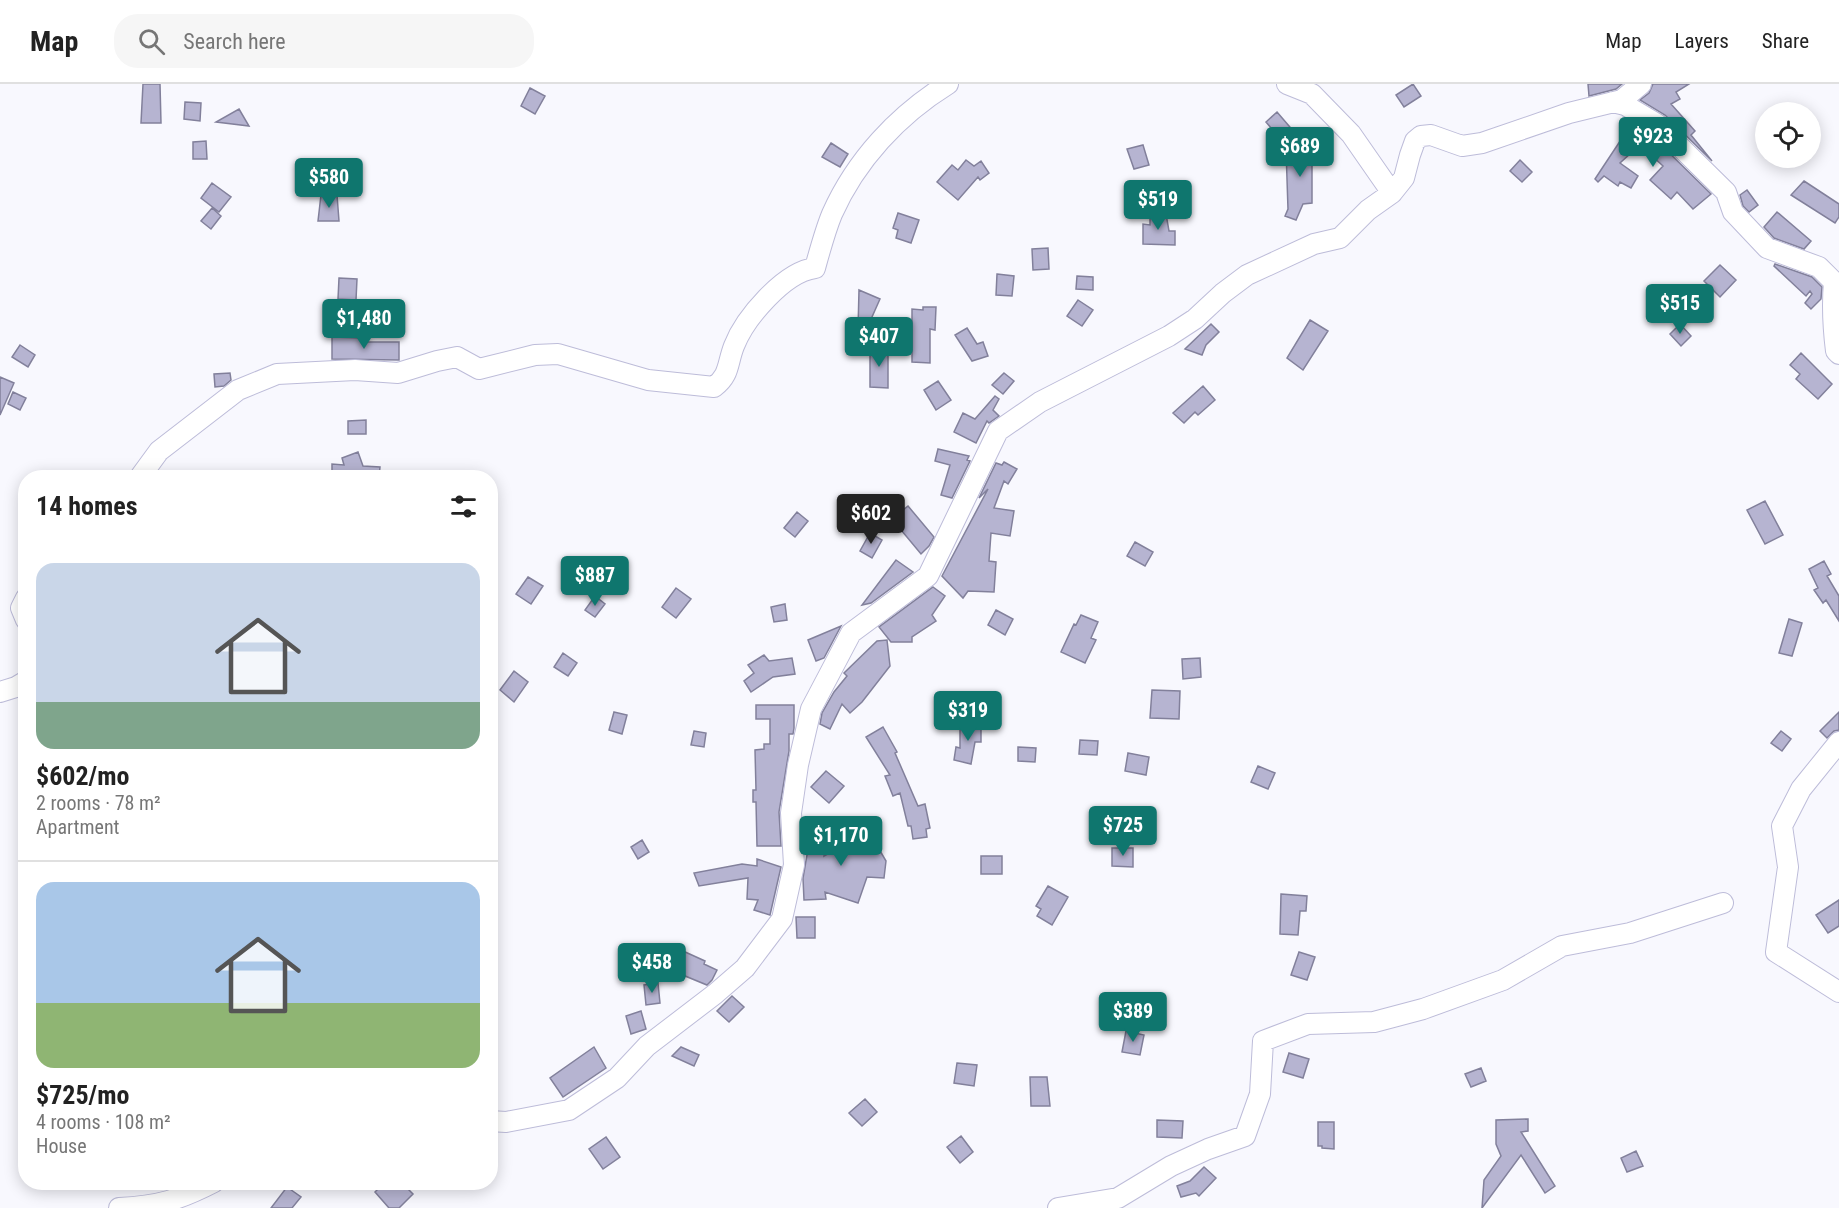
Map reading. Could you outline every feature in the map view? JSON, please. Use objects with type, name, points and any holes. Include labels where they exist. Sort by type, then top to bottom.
[{"type":"street","points":[[145,470],[159,451],[178,439],[196,421],[238,390],[277,374],[355,370],[398,373],[457,357],[479,369],[535,355],[558,354],[648,380],[714,387],[725,379],[734,347],[745,323],[790,279],[803,269],[815,268],[832,214],[861,163],[904,116],[924,99],[948,84]]},
{"type":"street","points":[[1287,84],[1312,94],[1351,134],[1392,193]]},
{"type":"street","points":[[498,1122],[568,1110],[617,1078],[647,1046],[745,968],[782,919],[794,864],[791,813],[811,709],[851,633],[928,576],[998,431],[1040,402],[1168,336],[1195,319],[1247,275],[1314,244],[1340,238],[1368,210],[1392,193],[1404,178],[1415,141],[1420,136],[1431,135],[1462,146],[1482,143],[1506,137],[1569,113],[1625,98],[1641,84]]},
{"type":"street","points":[[1613,102],[1626,105],[1657,124],[1726,192],[1733,212],[1767,248],[1819,267],[1834,282],[1835,304],[1832,314],[1836,351],[1839,354]]},
{"type":"street","points":[[0,692],[18,686]]},
{"type":"street","points":[[1839,742],[1801,789],[1782,826],[1788,867],[1776,952],[1839,992]]},
{"type":"street","points":[[1058,1208],[1118,1198],[1171,1166],[1208,1149],[1245,1136],[1260,1094],[1263,1041],[1308,1024],[1374,1022],[1423,1009],[1503,980],[1562,946],[1630,933],[1723,903]]},
{"type":"street","points":[[119,1208],[136,1208],[179,1199],[198,1190]]},
{"type":"building","points":[[143,84],[160,84],[161,123],[141,123]]},
{"type":"building","points":[[1413,84],[1421,96],[1404,107],[1396,95]]},
{"type":"building","points":[[1588,84],[1622,84],[1616,89],[1589,96]]},
{"type":"building","points":[[1653,84],[1689,84],[1676,92],[1680,99],[1671,104],[1695,131],[1691,135],[1712,161],[1665,115],[1640,100],[1649,93]]},
{"type":"building","points":[[530,88],[545,96],[535,114],[521,106]]},
{"type":"building","points":[[185,102],[201,103],[200,121],[184,119]]},
{"type":"building","points":[[239,109],[249,126],[216,122]]},
{"type":"building","points":[[1277,112],[1295,133],[1284,143],[1266,122]]},
{"type":"building","points":[[1632,123],[1650,134],[1711,194],[1693,209],[1677,192],[1671,199],[1650,180],[1663,166],[1640,145],[1620,163],[1638,176],[1631,188],[1620,182],[1618,186],[1604,176],[1598,182],[1595,179]]},
{"type":"building","points":[[206,141],[207,159],[193,159],[193,142]]},
{"type":"building","points":[[831,143],[848,154],[840,167],[822,157]]},
{"type":"building","points":[[1143,145],[1149,165],[1134,169],[1127,149]]},
{"type":"building","points":[[1321,148],[1321,161],[1312,161],[1312,203],[1303,204],[1296,220],[1285,216],[1288,209],[1286,149]]},
{"type":"building","points":[[966,160],[974,166],[981,161],[989,173],[980,180],[978,177],[958,200],[937,182],[952,165],[958,170]]},
{"type":"building","points":[[1520,160],[1532,172],[1522,182],[1510,171]]},
{"type":"building","points":[[1804,181],[1839,204],[1839,217],[1835,223],[1791,195]]},
{"type":"building","points":[[212,183],[231,197],[219,212],[201,198]]},
{"type":"building","points":[[1747,190],[1758,205],[1749,212],[1743,206],[1740,195]]},
{"type":"building","points":[[321,195],[337,195],[339,221],[318,221]]},
{"type":"building","points":[[212,208],[221,216],[211,229],[201,221]]},
{"type":"building","points":[[1777,212],[1811,241],[1804,249],[1774,238],[1764,227]]},
{"type":"building","points":[[898,213],[919,220],[911,243],[896,238],[898,230],[893,228]]},
{"type":"building","points":[[1150,214],[1166,214],[1169,231],[1175,231],[1175,245],[1143,244],[1143,224],[1150,225]]},
{"type":"building","points":[[1048,248],[1049,269],[1033,270],[1032,249]]},
{"type":"building","points":[[1775,264],[1812,277],[1822,287],[1821,299],[1811,309],[1805,303],[1812,294],[1810,291],[1806,296],[1774,266]]},
{"type":"building","points":[[1720,265],[1736,280],[1720,297],[1704,281]]},
{"type":"building","points":[[997,274],[1014,276],[1012,296],[996,295]]},
{"type":"building","points":[[1077,276],[1093,277],[1093,290],[1076,289]]},
{"type":"building","points":[[339,278],[357,279],[356,300],[338,299]]},
{"type":"building","points":[[859,290],[880,299],[872,317],[872,330],[858,329]]},
{"type":"building","points":[[1078,300],[1093,310],[1082,326],[1067,316]]},
{"type":"building","points":[[923,307],[936,307],[935,330],[930,329],[930,363],[912,362],[912,309],[923,310]]},
{"type":"building","points":[[1310,320],[1328,331],[1303,370],[1287,358]]},
{"type":"building","points":[[1211,324],[1219,332],[1206,345],[1202,355],[1185,349]]},
{"type":"building","points":[[1680,324],[1691,336],[1681,346],[1670,334]]},
{"type":"building","points":[[967,328],[977,344],[983,342],[988,356],[972,361],[955,335]]},
{"type":"building","points":[[332,337],[362,338],[362,342],[399,342],[399,360],[332,359]]},
{"type":"building","points":[[20,345],[35,355],[28,367],[12,357]]},
{"type":"building","points":[[870,348],[888,348],[888,388],[870,387]]},
{"type":"building","points":[[1801,353],[1832,384],[1818,399],[1796,379],[1800,374],[1790,365]]},
{"type":"building","points":[[230,373],[231,380],[224,386],[215,387],[214,374]]},
{"type":"building","points":[[1004,373],[1014,381],[1003,394],[992,385]]},
{"type":"building","points":[[0,377],[14,383],[0,415]]},
{"type":"building","points":[[938,381],[951,400],[936,410],[924,390]]},
{"type":"building","points":[[1203,386],[1215,400],[1198,415],[1195,412],[1184,423],[1173,413]]},
{"type":"building","points":[[13,392],[26,398],[20,410],[8,404]]},
{"type":"building","points":[[995,396],[999,399],[993,410],[999,416],[989,423],[987,421],[976,443],[954,432],[963,413],[975,419]]},
{"type":"building","points":[[366,420],[366,434],[348,434],[348,421]]},
{"type":"building","points":[[938,449],[969,456],[967,460],[970,461],[952,498],[941,495],[950,465],[935,461]]},
{"type":"building","points":[[358,452],[363,466],[380,467],[380,470],[332,470],[332,464],[344,465],[342,458]]},
{"type":"building","points":[[1004,462],[1017,469],[1008,484],[1004,481],[994,508],[1014,511],[1010,536],[991,533],[989,561],[996,562],[994,592],[968,591],[963,598],[942,576],[988,489],[979,498],[996,463],[1002,465]]},
{"type":"building","points":[[1765,501],[1783,535],[1765,544],[1747,510]]},
{"type":"building","points":[[908,506],[934,537],[921,554],[892,519]]},
{"type":"building","points":[[797,512],[808,521],[795,537],[784,528]]},
{"type":"building","points":[[870,533],[882,540],[872,558],[860,551]]},
{"type":"building","points":[[1135,542],[1153,552],[1145,566],[1127,556]]},
{"type":"building","points":[[896,560],[913,572],[871,603],[862,605]]},
{"type":"building","points":[[1824,561],[1831,574],[1827,576],[1839,596],[1839,621],[1826,600],[1823,603],[1814,590],[1818,588],[1809,569]]},
{"type":"building","points":[[528,577],[543,586],[531,604],[516,594]]},
{"type":"building","points":[[933,587],[945,596],[932,615],[936,621],[912,637],[912,642],[891,642],[879,627]]},
{"type":"building","points":[[676,588],[691,599],[676,618],[662,607]]},
{"type":"building","points":[[595,596],[605,604],[595,617],[585,610]]},
{"type":"building","points":[[785,604],[787,620],[774,622],[771,607]]},
{"type":"building","points":[[996,610],[1013,619],[1005,635],[988,625]]},
{"type":"building","points":[[1081,615],[1098,622],[1091,638],[1096,640],[1085,663],[1061,652],[1074,624],[1076,625]]},
{"type":"building","points":[[1789,619],[1802,623],[1792,656],[1779,653]]},
{"type":"building","points":[[841,626],[824,658],[816,661],[808,640]]},
{"type":"building","points":[[887,640],[890,666],[862,702],[850,713],[842,704],[830,729],[820,724],[822,713],[834,692],[847,676],[844,673],[877,641]]},
{"type":"building","points":[[563,653],[577,663],[568,676],[554,667]]},
{"type":"building","points":[[764,655],[769,661],[792,658],[795,674],[773,677],[751,692],[744,681],[754,673],[748,665]]},
{"type":"building","points":[[1200,658],[1201,677],[1183,679],[1182,659]]},
{"type":"building","points":[[514,671],[528,682],[514,702],[500,690]]},
{"type":"building","points":[[1152,690],[1180,691],[1179,719],[1150,718]]},
{"type":"building","points":[[756,705],[794,705],[794,728],[793,734],[789,734],[789,751],[779,812],[781,846],[757,846],[756,802],[753,802],[753,790],[756,790],[755,750],[764,749],[764,744],[770,744],[770,719],[756,719]]},
{"type":"building","points":[[614,712],[627,715],[622,734],[609,730]]},
{"type":"building","points":[[1839,712],[1839,730],[1834,731],[1827,738],[1820,731]]},
{"type":"building","points":[[960,724],[981,724],[981,742],[975,742],[971,764],[954,760],[956,747],[960,748]]},
{"type":"building","points":[[883,727],[897,752],[895,753],[918,806],[925,804],[930,828],[926,829],[927,837],[913,839],[900,793],[893,796],[885,776],[890,775],[866,737]]},
{"type":"building","points":[[694,731],[706,733],[704,747],[691,745]]},
{"type":"building","points":[[1781,731],[1791,739],[1782,751],[1771,743]]},
{"type":"building","points":[[1080,740],[1098,741],[1097,755],[1079,754]]},
{"type":"building","points":[[1018,747],[1036,748],[1035,762],[1018,761]]},
{"type":"building","points":[[1128,753],[1149,757],[1146,775],[1125,771]]},
{"type":"building","points":[[1258,766],[1275,773],[1268,789],[1251,782]]},
{"type":"building","points":[[826,771],[844,786],[829,803],[811,787]]},
{"type":"building","points":[[812,826],[828,829],[824,856],[862,835],[872,837],[886,861],[884,878],[867,877],[858,903],[825,892],[826,899],[804,900],[803,878]]},
{"type":"building","points":[[642,840],[649,852],[638,859],[631,847]]},
{"type":"building","points":[[1112,848],[1133,848],[1133,867],[1112,866]]},
{"type":"building","points":[[981,856],[1002,856],[1002,874],[981,874]]},
{"type":"building","points":[[757,859],[781,867],[770,915],[754,910],[758,900],[747,899],[748,878],[699,886],[694,873],[742,864],[757,866]]},
{"type":"building","points":[[1048,886],[1068,897],[1052,925],[1037,916],[1041,909],[1036,906]]},
{"type":"building","points":[[1281,894],[1307,896],[1306,911],[1300,911],[1298,935],[1280,934]]},
{"type":"building","points":[[1839,900],[1839,926],[1828,933],[1816,915]]},
{"type":"building","points":[[796,917],[815,917],[815,938],[797,938]]},
{"type":"building","points":[[683,951],[705,961],[704,964],[717,970],[707,985],[673,971]]},
{"type":"building","points":[[1299,952],[1315,957],[1307,980],[1291,975]]},
{"type":"building","points":[[658,983],[660,1003],[646,1005],[644,985]]},
{"type":"building","points":[[732,996],[744,1007],[729,1022],[717,1011]]},
{"type":"building","points":[[641,1011],[646,1029],[631,1034],[626,1016]]},
{"type":"building","points":[[1126,1031],[1144,1035],[1140,1055],[1122,1052]]},
{"type":"building","points":[[594,1047],[606,1068],[563,1097],[550,1078]]},
{"type":"building","points":[[681,1047],[699,1055],[694,1066],[672,1056]]},
{"type":"building","points":[[1289,1053],[1309,1059],[1303,1078],[1283,1072]]},
{"type":"building","points":[[957,1063],[977,1065],[974,1086],[954,1083]]},
{"type":"building","points":[[1481,1068],[1486,1081],[1471,1087],[1465,1074]]},
{"type":"building","points":[[1030,1077],[1047,1077],[1050,1106],[1031,1106]]},
{"type":"building","points":[[865,1099],[877,1112],[862,1126],[849,1113]]},
{"type":"building","points":[[1528,1119],[1528,1131],[1521,1132],[1555,1186],[1545,1193],[1521,1155],[1482,1208],[1484,1180],[1501,1156],[1496,1144],[1496,1120]]},
{"type":"building","points":[[1157,1120],[1183,1121],[1182,1138],[1157,1137]]},
{"type":"building","points":[[1318,1122],[1334,1122],[1334,1149],[1318,1146]]},
{"type":"building","points":[[961,1136],[973,1152],[960,1163],[947,1147]]},
{"type":"building","points":[[606,1137],[620,1157],[603,1169],[589,1149]]},
{"type":"building","points":[[1636,1151],[1643,1166],[1627,1172],[1621,1158]]},
{"type":"building","points":[[1204,1167],[1216,1178],[1199,1196],[1196,1193],[1181,1197],[1177,1186],[1190,1181]]},
{"type":"building","points":[[285,1190],[291,1190],[301,1197],[292,1208],[271,1208]]},
{"type":"building","points":[[377,1190],[409,1190],[413,1194],[399,1208],[389,1208],[375,1192]]}]
